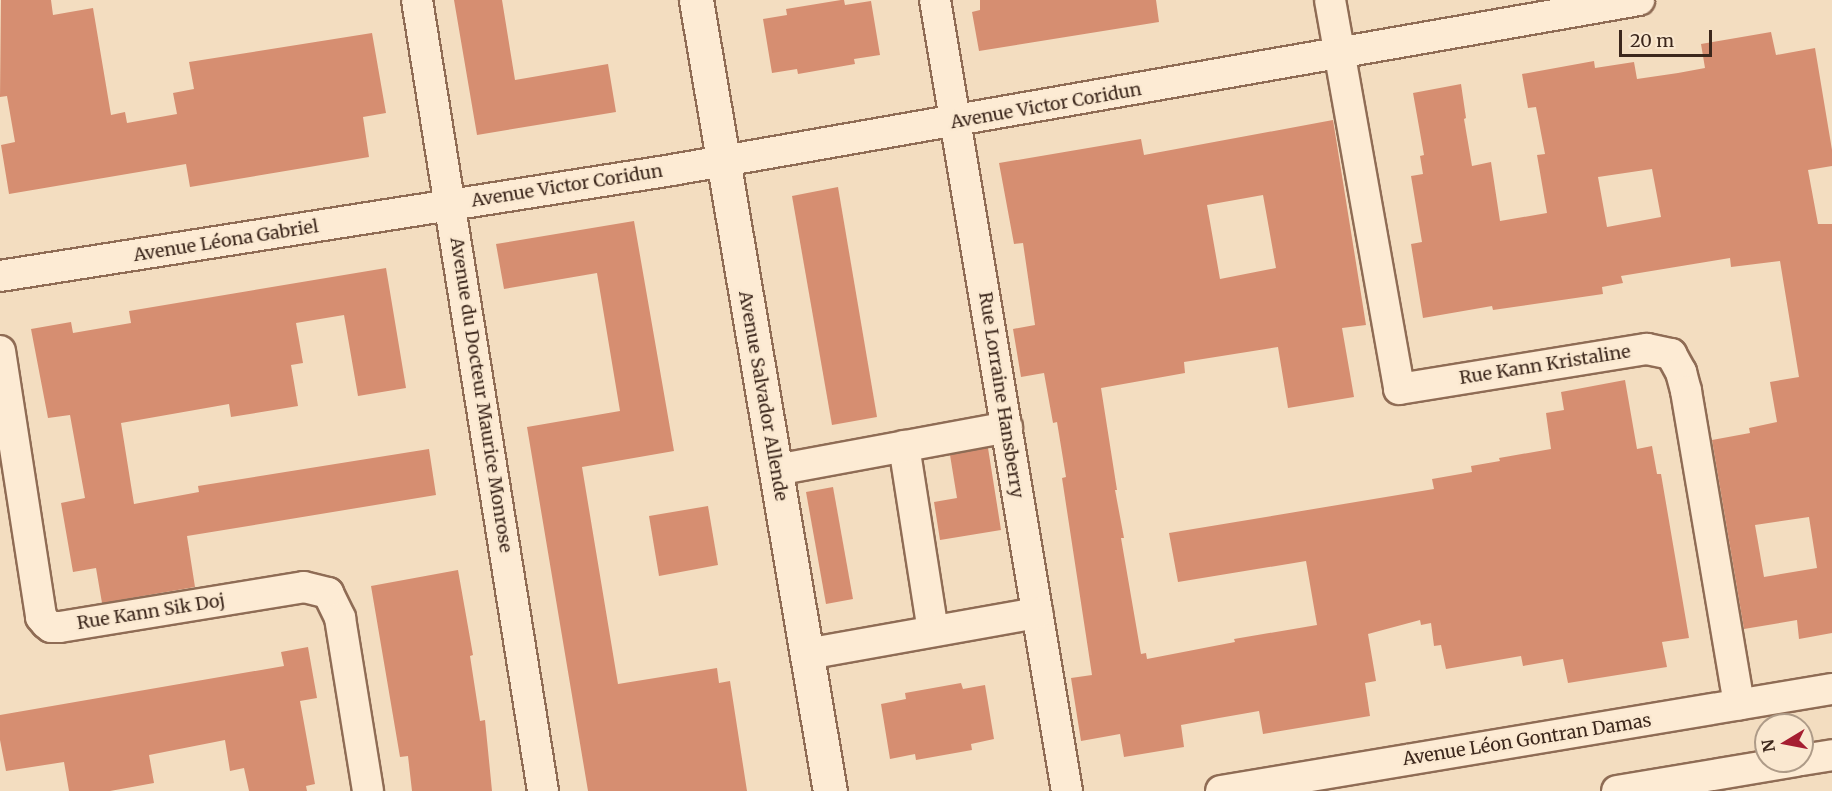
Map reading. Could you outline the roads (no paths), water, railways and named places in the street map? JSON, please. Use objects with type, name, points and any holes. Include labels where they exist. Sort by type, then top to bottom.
[{"type":"main road","name":"Avenue Salvador Allende","points":[[696,0],[830,791]]},
{"type":"street","name":"Avenue du Docteur Maurice Monrose","points":[[417,0],[543,791]]},
{"type":"street","name":"Rue Lorraine Hansberry","points":[[935,0],[1067,791]]},
{"type":"street","points":[[1330,0],[1339,54]]},
{"type":"street","name":"Avenue Victor Coridun","points":[[451,205],[956,122],[1640,0]]},
{"type":"street","name":"Rue Kann Kristaline","points":[[1339,54],[1399,389],[1647,349],[1671,354],[1681,372],[1686,391],[1739,705]]},
{"type":"street","name":"Avenue Léona Gabriel","points":[[0,276],[451,205]]},
{"type":"street","name":"Rue Kann Sik Doj","points":[[0,351],[41,617],[46,623],[60,627],[304,587],[328,593],[340,618],[368,791]]},
{"type":"street","points":[[776,470],[1007,427]]},
{"type":"street","points":[[904,446],[933,631]]},
{"type":"street","points":[[807,654],[1037,613]]},
{"type":"street","name":"Avenue Léon Gontran Damas","points":[[1221,791],[1832,689]]},
{"type":"street","points":[[1814,758],[1832,755]]},
{"type":"street","points":[[1617,791],[1755,779],[1769,773]]}]
